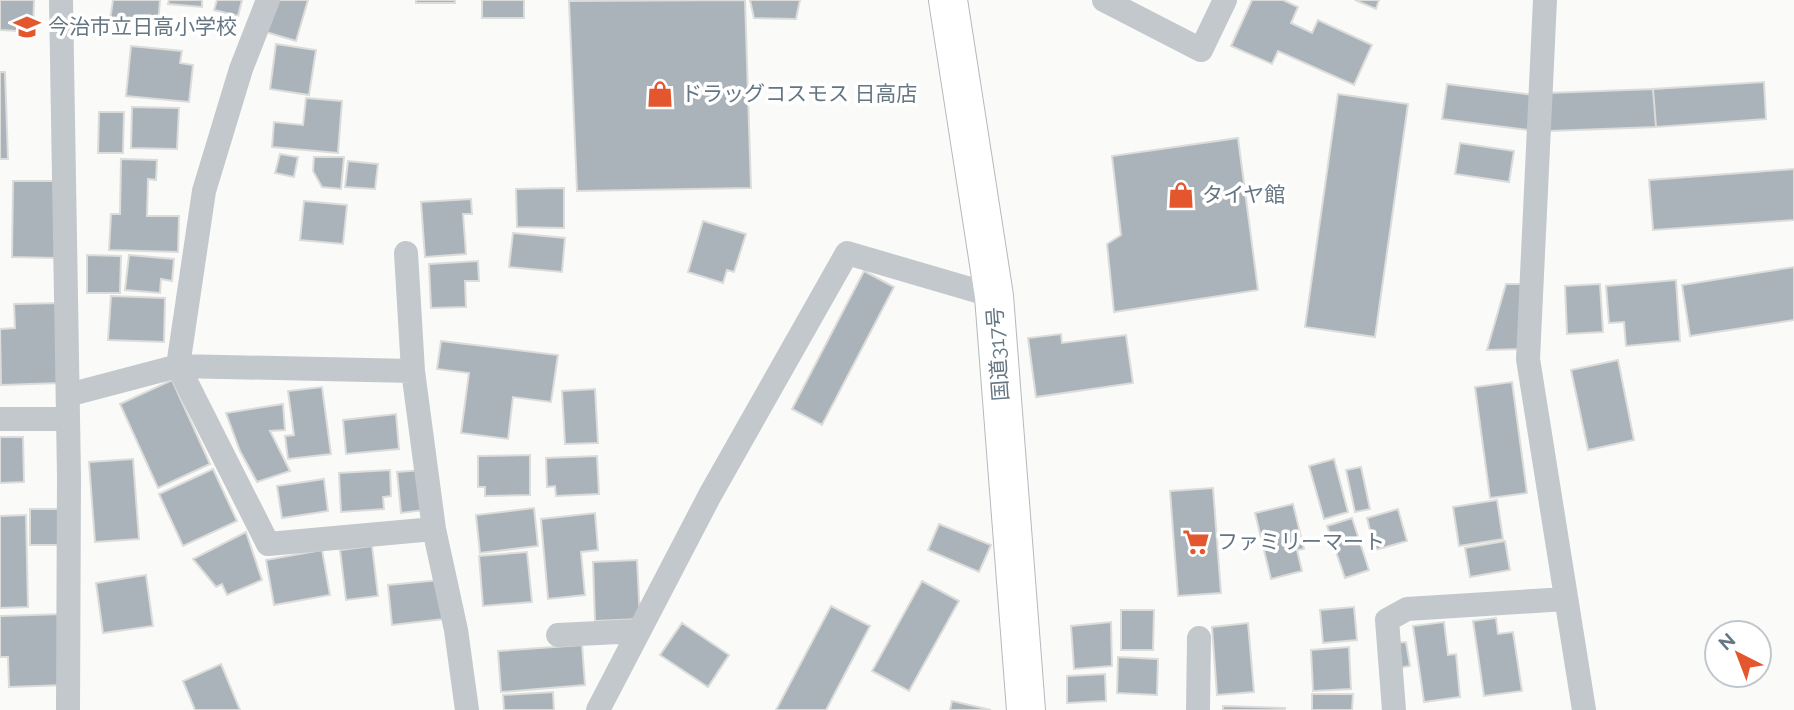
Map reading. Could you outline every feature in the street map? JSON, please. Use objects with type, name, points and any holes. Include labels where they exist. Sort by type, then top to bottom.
[{"type":"highway","name":"国道317号","points":[[952,2],[994,296],[1026,710]]},
{"type":"street","points":[[61,0],[68,407],[68,710]]},
{"type":"street","points":[[268,0],[241,69],[204,191],[178,366],[268,544],[435,529]]},
{"type":"street","points":[[1104,0],[1201,50],[1225,0]]},
{"type":"street","points":[[1545,0],[1528,359],[1584,710]]},
{"type":"street","points":[[407,253],[413,371],[435,529],[456,630],[467,710]]},
{"type":"street","points":[[598,710],[710,495],[847,253],[994,296]]},
{"type":"street","points":[[0,419],[68,407],[178,366],[413,371]]},
{"type":"street","points":[[1394,710],[1387,620],[1407,609],[1566,599]]},
{"type":"street","points":[[558,635],[639,631]]},
{"type":"street","points":[[1198,710],[1199,638]]},
{"type":"building","points":[[0,0],[34,0],[33,32],[0,30]]},
{"type":"building","points":[[113,0],[160,0],[158,25],[110,20]]},
{"type":"building","points":[[169,0],[202,0],[202,7],[168,4]]},
{"type":"building","points":[[217,0],[242,0],[238,16],[214,10]]},
{"type":"building","points":[[276,0],[308,0],[296,41],[266,32]]},
{"type":"building","points":[[416,0],[455,0],[455,3],[416,3]]},
{"type":"building","points":[[482,0],[524,0],[524,18],[482,18]]},
{"type":"building","name":"ドラッグコスモス 日高店","points":[[745,0],[751,188],[577,191],[569,1]]},
{"type":"building","points":[[750,0],[800,0],[796,19],[754,18]]},
{"type":"building","points":[[1252,0],[1283,0],[1298,7],[1291,23],[1312,33],[1318,20],[1372,45],[1354,85],[1278,51],[1272,64],[1231,46]]},
{"type":"building","points":[[1355,0],[1379,0],[1376,9]]},
{"type":"building","points":[[276,44],[316,50],[309,95],[270,89]]},
{"type":"building","points":[[131,46],[182,51],[180,63],[193,65],[189,102],[126,96]]},
{"type":"building","points":[[0,72],[5,72],[8,159],[0,159]]},
{"type":"building","points":[[1764,82],[1766,119],[1656,127],[1653,89]]},
{"type":"building","points":[[1447,84],[1533,95],[1528,130],[1442,119]]},
{"type":"building","points":[[1653,89],[1656,127],[1549,131],[1548,93]]},
{"type":"building","points":[[1338,94],[1408,104],[1375,337],[1305,327]]},
{"type":"building","points":[[306,98],[342,101],[338,153],[272,147],[274,122],[303,125]]},
{"type":"building","points":[[132,107],[179,108],[177,149],[131,148]]},
{"type":"building","points":[[99,112],[124,112],[123,153],[98,153]]},
{"type":"building","name":"タイヤ館","points":[[1238,138],[1258,290],[1114,312],[1107,244],[1121,235],[1112,156]]},
{"type":"building","points":[[1460,143],[1514,151],[1509,182],[1455,174]]},
{"type":"building","points":[[280,154],[298,157],[294,177],[275,173]]},
{"type":"building","points":[[314,157],[344,157],[341,189],[322,187],[313,171]]},
{"type":"building","points":[[121,159],[157,160],[156,180],[148,179],[147,216],[179,216],[178,252],[109,250],[111,214],[120,214]]},
{"type":"building","points":[[348,161],[378,164],[375,189],[345,187]]},
{"type":"building","points":[[1794,169],[1794,220],[1653,230],[1649,180]]},
{"type":"building","points":[[13,181],[56,181],[56,258],[12,257]]},
{"type":"building","points":[[564,188],[564,228],[517,227],[516,189]]},
{"type":"building","points":[[471,199],[472,214],[463,214],[466,254],[425,257],[421,202]]},
{"type":"building","points":[[304,201],[347,205],[343,244],[300,240]]},
{"type":"building","points":[[703,221],[746,234],[734,272],[727,270],[723,283],[688,272]]},
{"type":"building","points":[[513,233],[565,238],[562,272],[509,267]]},
{"type":"building","points":[[87,255],[121,256],[120,293],[87,293]]},
{"type":"building","points":[[129,255],[174,259],[172,281],[161,279],[160,293],[125,290]]},
{"type":"building","points":[[478,261],[479,281],[465,281],[466,307],[431,308],[429,264]]},
{"type":"building","points":[[1794,267],[1794,320],[1690,336],[1682,285]]},
{"type":"building","points":[[864,271],[894,287],[822,425],[792,409]]},
{"type":"building","points":[[1676,280],[1680,341],[1626,346],[1624,322],[1609,323],[1606,286]]},
{"type":"building","points":[[1506,284],[1525,284],[1522,349],[1487,350]]},
{"type":"building","points":[[1600,284],[1603,332],[1567,334],[1565,286]]},
{"type":"building","points":[[111,296],[165,298],[164,342],[108,340]]},
{"type":"building","points":[[58,303],[60,383],[1,385],[0,329],[15,328],[14,304]]},
{"type":"building","points":[[1061,334],[1062,343],[1126,335],[1133,383],[1036,397],[1028,338]]},
{"type":"building","points":[[441,341],[558,355],[551,402],[513,397],[508,439],[461,433],[469,373],[437,369]]},
{"type":"building","points":[[1618,360],[1634,440],[1588,450],[1571,370]]},
{"type":"building","points":[[172,380],[210,464],[158,488],[120,404]]},
{"type":"building","points":[[1512,382],[1527,493],[1490,498],[1475,387]]},
{"type":"building","points":[[322,387],[331,454],[288,459],[285,436],[294,435],[288,391]]},
{"type":"building","points":[[595,389],[598,443],[565,444],[562,391]]},
{"type":"building","points":[[283,404],[285,430],[270,431],[290,471],[257,482],[240,451],[226,413]]},
{"type":"building","points":[[396,414],[399,449],[346,454],[343,420]]},
{"type":"building","points":[[0,437],[23,437],[24,482],[0,483]]},
{"type":"building","points":[[530,455],[530,495],[485,496],[485,487],[478,487],[478,456]]},
{"type":"building","points":[[597,456],[599,494],[556,496],[555,486],[547,487],[546,458]]},
{"type":"building","points":[[133,459],[139,539],[95,542],[89,462]]},
{"type":"building","points":[[1334,459],[1348,512],[1324,519],[1309,466]]},
{"type":"building","points":[[1361,467],[1370,509],[1355,512],[1346,470]]},
{"type":"building","points":[[213,469],[237,521],[183,546],[159,494]]},
{"type":"building","points":[[390,470],[391,496],[383,497],[384,509],[341,512],[339,473]]},
{"type":"building","points":[[422,470],[425,510],[401,513],[397,472]]},
{"type":"building","points":[[324,479],[328,511],[282,518],[277,486]]},
{"type":"building","name":"ファミリーマート","points":[[1213,488],[1221,593],[1178,596],[1170,491]]},
{"type":"building","points":[[1497,500],[1503,539],[1459,546],[1453,507]]},
{"type":"building","points":[[1293,504],[1304,549],[1297,550],[1302,571],[1271,579],[1255,513]]},
{"type":"building","points":[[534,508],[538,546],[480,553],[476,515]]},
{"type":"building","points":[[30,509],[61,509],[61,545],[30,545]]},
{"type":"building","points":[[1398,509],[1407,541],[1375,550],[1367,518]]},
{"type":"building","points":[[595,513],[598,550],[581,552],[585,595],[548,599],[541,519]]},
{"type":"building","points":[[26,515],[28,607],[0,608],[0,516]]},
{"type":"building","points":[[1352,518],[1369,570],[1345,578],[1327,526]]},
{"type":"building","points":[[939,524],[991,545],[979,572],[928,550]]},
{"type":"building","points":[[246,532],[262,580],[227,595],[222,584],[216,587],[193,559]]},
{"type":"building","points":[[1505,541],[1510,570],[1470,577],[1465,548]]},
{"type":"building","points":[[372,546],[378,596],[346,600],[340,550]]},
{"type":"building","points":[[322,550],[330,595],[274,605],[266,560]]},
{"type":"building","points":[[527,552],[532,602],[483,606],[479,556]]},
{"type":"building","points":[[637,560],[640,619],[595,621],[593,562]]},
{"type":"building","points":[[146,575],[153,626],[103,633],[96,583]]},
{"type":"building","points":[[440,580],[444,619],[392,625],[388,585]]},
{"type":"building","points":[[922,581],[959,601],[909,691],[872,671]]},
{"type":"building","points":[[831,606],[870,626],[826,710],[776,710]]},
{"type":"building","points":[[1354,607],[1357,640],[1323,643],[1320,610]]},
{"type":"building","points":[[1121,610],[1154,610],[1153,650],[1121,650]]},
{"type":"building","points":[[63,614],[65,685],[9,687],[8,657],[0,657],[0,616]]},
{"type":"building","points":[[1496,618],[1498,634],[1513,632],[1522,691],[1484,696],[1473,621]]},
{"type":"building","points":[[1111,622],[1112,666],[1074,669],[1071,626]]},
{"type":"building","points":[[1444,622],[1448,655],[1456,654],[1460,697],[1424,702],[1413,626]]},
{"type":"building","points":[[682,623],[729,655],[708,687],[660,655]]},
{"type":"building","points":[[1248,623],[1254,692],[1217,695],[1212,627]]},
{"type":"building","points":[[1406,642],[1410,666],[1398,668],[1395,643]]},
{"type":"building","points":[[582,645],[585,685],[501,692],[498,651]]},
{"type":"building","points":[[1349,647],[1351,689],[1313,691],[1311,650]]},
{"type":"building","points":[[1118,657],[1158,659],[1157,695],[1117,693]]},
{"type":"building","points":[[221,664],[240,710],[195,710],[183,681]]},
{"type":"building","points":[[1105,674],[1106,701],[1067,703],[1067,676]]},
{"type":"building","points":[[553,692],[554,710],[504,710],[503,695]]},
{"type":"building","points":[[1312,694],[1353,694],[1352,710],[1312,710]]},
{"type":"building","points":[[952,701],[991,710],[950,710]]},
{"type":"building","points":[[1223,706],[1285,708],[1285,710],[1223,710]]},
{"type":"place","name":"今治市立日高小学校","points":[[27,27]]},
{"type":"place","name":"ドラッグコスモス 日高店","points":[[660,94]]},
{"type":"place","name":"タイヤ館","points":[[1181,195]]},
{"type":"place","name":"ファミリーマート","points":[[1196,542]]}]
